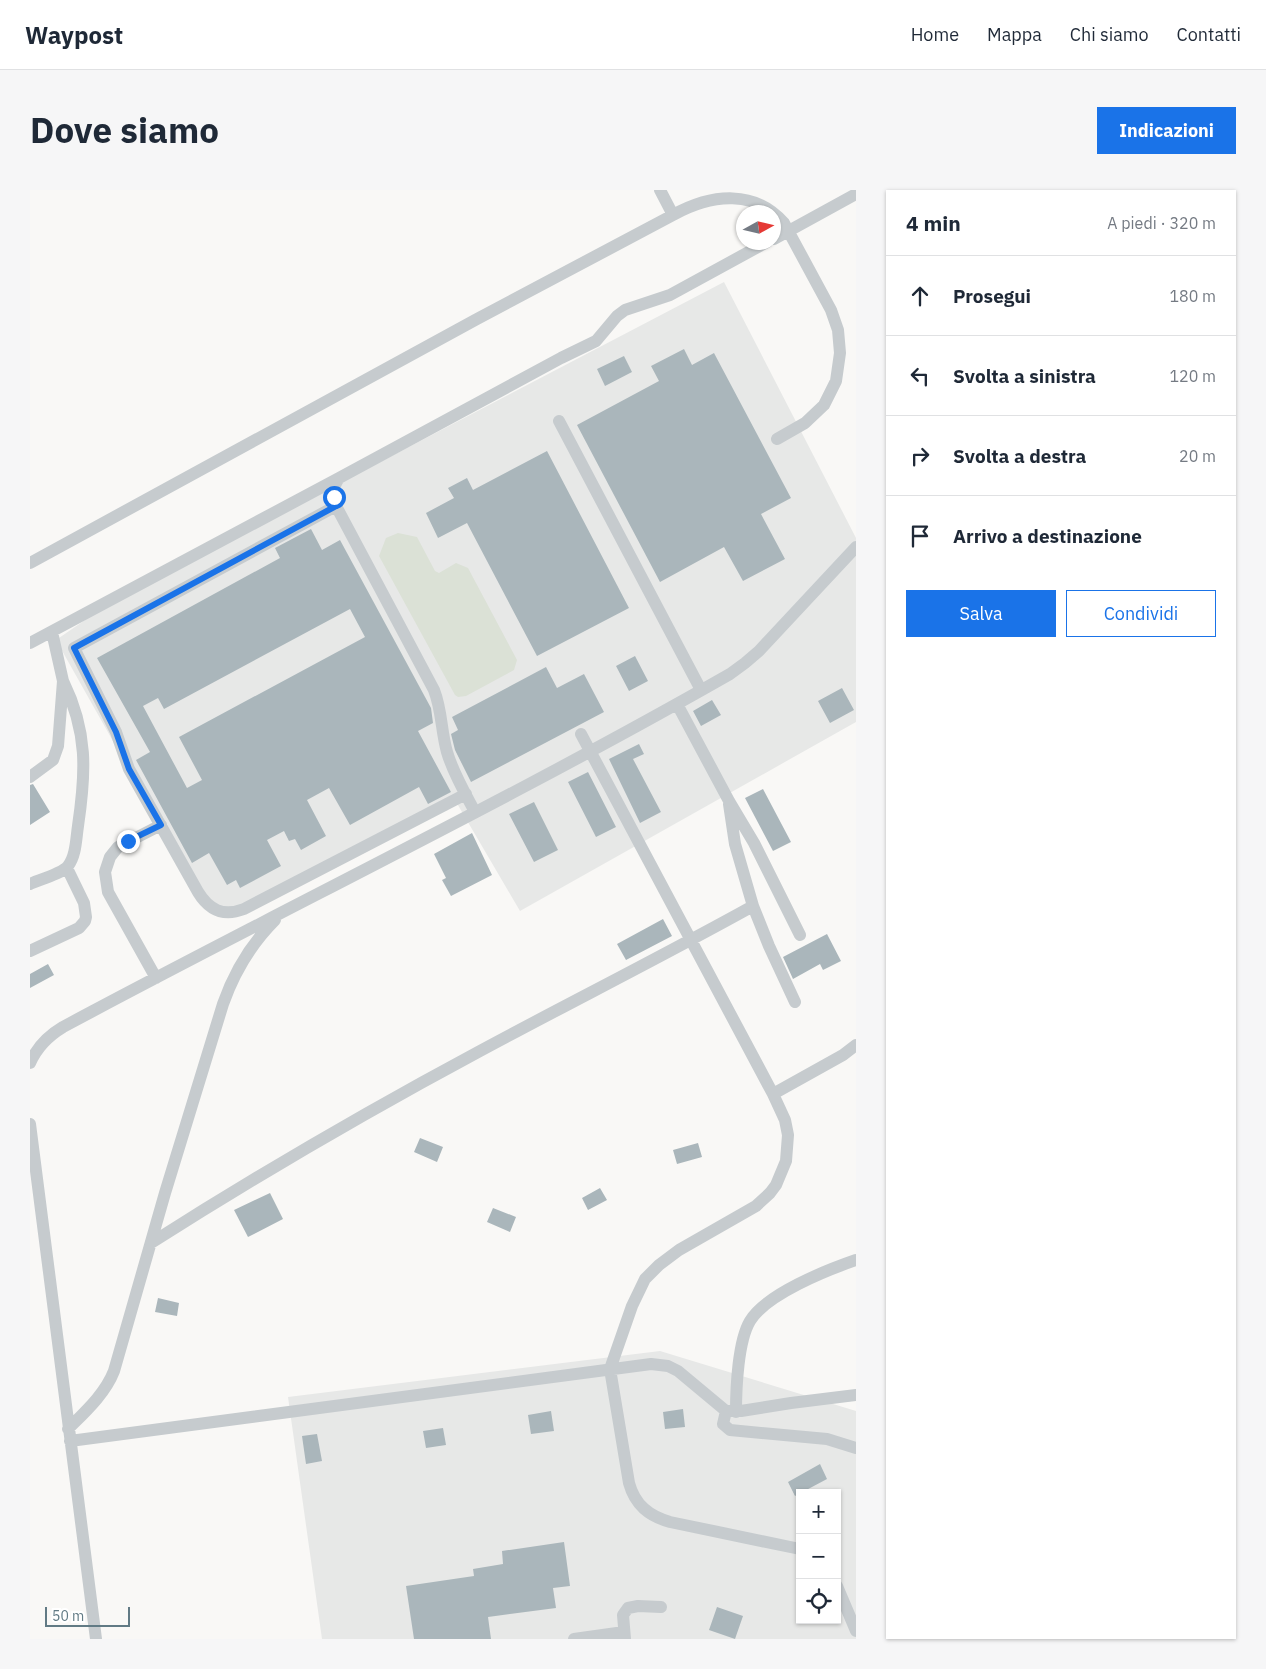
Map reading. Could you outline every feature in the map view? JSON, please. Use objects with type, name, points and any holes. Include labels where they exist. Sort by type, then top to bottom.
[{"type":"lane","points":[[660,190],[673,215]]},
{"type":"lane","points":[[30,563],[460,328],[695,203],[725,194],[746,194],[764,200],[778,213],[831,310],[838,330],[840,353],[836,381],[829,399],[804,423],[777,439]]},
{"type":"lane","points":[[781,235],[856,194]]},
{"type":"lane","points":[[30,643],[596,341],[617,316],[628,308],[670,295],[752,250]]},
{"type":"lane","points":[[559,421],[701,690]]},
{"type":"lane","points":[[339,478],[334,492],[336,506],[434,690],[447,753],[475,812]]},
{"type":"lane","points":[[336,506],[74,648],[116,732],[129,769],[202,899],[219,912],[230,913],[244,909],[466,794]]},
{"type":"lane","points":[[30,1063],[38,1048],[53,1033],[284,910],[590,752],[677,704],[745,663],[854,554]]},
{"type":"lane","points":[[30,884],[67,868],[75,846],[83,788],[82,733],[78,715],[63,681],[52,632]]},
{"type":"lane","points":[[30,777],[53,760],[57,753],[60,736],[63,681]]},
{"type":"lane","points":[[677,704],[729,802],[757,847],[800,935]]},
{"type":"lane","points":[[581,734],[772,1094],[785,1120],[788,1135],[786,1160],[776,1185],[764,1200],[673,1254],[650,1273],[635,1298],[610,1369],[630,1483],[633,1494],[644,1509],[656,1517],[670,1522],[796,1548]]},
{"type":"lane","points":[[729,802],[735,844],[753,906],[766,940],[795,1002]]},
{"type":"lane","points":[[156,978],[108,892],[105,872],[108,862],[118,848],[161,825]]},
{"type":"lane","points":[[30,951],[79,928],[85,921],[84,903],[67,868]]},
{"type":"lane","points":[[151,1243],[244,1184],[471,1056],[753,906]]},
{"type":"lane","points":[[69,1435],[100,1396],[112,1376],[164,1193],[227,994],[255,944],[284,910]]},
{"type":"lane","points":[[772,1094],[856,1046]]},
{"type":"lane","points":[[30,1124],[96,1639]]},
{"type":"lane","points":[[856,1260],[801,1283],[764,1306],[753,1316],[748,1325],[744,1341],[731,1411],[724,1424],[730,1430],[827,1439],[856,1448]]},
{"type":"lane","points":[[69,1435],[651,1364],[668,1366],[731,1411],[856,1395]]},
{"type":"lane","points":[[841,1596],[856,1632]]},
{"type":"lane","points":[[574,1639],[625,1636],[623,1615],[628,1608],[638,1606],[661,1607]]},
{"type":"shaded area","points":[[724,282],[856,538],[856,722],[520,911],[455,800],[230,913],[198,892],[56,640],[107,605]]},
{"type":"shaded area","points":[[398,533],[417,537],[435,571],[439,573],[456,563],[468,568],[517,660],[514,670],[466,696],[458,697],[455,695],[379,556],[386,538]]},
{"type":"shaded area","points":[[660,1351],[856,1411],[856,1639],[322,1639],[288,1397]]},
{"type":"building","points":[[684,349],[692,365],[714,353],[791,498],[761,514],[785,559],[743,581],[724,547],[660,582],[577,425],[659,381],[651,366]]},
{"type":"building","points":[[624,356],[632,372],[605,386],[597,369]]},
{"type":"building","points":[[547,451],[629,608],[537,656],[467,523],[438,538],[426,513],[454,498],[448,488],[467,478],[473,490]]},
{"type":"building","points":[[311,529],[322,550],[340,540],[431,708],[433,723],[418,731],[451,792],[428,804],[419,787],[350,825],[329,788],[307,800],[326,836],[301,850],[295,839],[289,841],[284,831],[267,840],[281,866],[240,888],[236,880],[227,885],[209,853],[192,863],[136,760],[150,752],[97,658],[280,558],[275,548]],"holes":[[[350,609],[365,637],[179,737],[202,780],[187,788],[143,706],[158,698],[164,709]]]},
{"type":"building","points":[[635,656],[648,681],[629,691],[616,666]]},
{"type":"building","points":[[546,667],[557,688],[584,674],[604,712],[471,782],[455,750],[451,734],[458,730],[452,717]]},
{"type":"building","points":[[842,688],[854,710],[830,723],[818,701]]},
{"type":"building","points":[[712,700],[721,715],[701,726],[693,711]]},
{"type":"building","points":[[639,744],[644,754],[633,759],[661,812],[640,823],[609,759]]},
{"type":"building","points":[[588,772],[616,827],[596,837],[568,782]]},
{"type":"building","points":[[33,784],[50,812],[30,825],[30,785]]},
{"type":"building","points":[[763,789],[791,842],[773,851],[745,798]]},
{"type":"building","points":[[534,802],[558,850],[534,862],[509,814]]},
{"type":"building","points":[[472,833],[492,875],[451,896],[442,880],[446,878],[434,854]]},
{"type":"building","points":[[663,919],[672,936],[626,960],[617,944]]},
{"type":"building","points":[[827,934],[841,961],[823,970],[820,964],[793,979],[783,957]]},
{"type":"building","points":[[48,964],[54,975],[30,988],[30,974]]},
{"type":"building","points":[[420,1138],[443,1147],[437,1162],[414,1152]]},
{"type":"building","points":[[698,1143],[702,1157],[677,1164],[673,1150]]},
{"type":"building","points":[[600,1188],[607,1200],[588,1210],[582,1198]]},
{"type":"building","points":[[270,1193],[283,1219],[248,1237],[234,1210]]},
{"type":"building","points":[[493,1208],[516,1217],[510,1232],[487,1222]]},
{"type":"building","points":[[158,1298],[179,1303],[177,1316],[155,1312]]},
{"type":"building","points":[[683,1409],[685,1427],[665,1429],[663,1412]]},
{"type":"building","points":[[551,1411],[554,1431],[531,1434],[528,1415]]},
{"type":"building","points":[[443,1428],[446,1445],[426,1448],[423,1431]]},
{"type":"building","points":[[317,1434],[322,1461],[306,1464],[302,1436]]},
{"type":"building","points":[[820,1464],[827,1479],[808,1489],[796,1489],[795,1496],[788,1482]]},
{"type":"building","points":[[564,1542],[570,1586],[553,1588],[556,1608],[488,1617],[491,1639],[414,1639],[406,1586],[474,1576],[473,1569],[503,1564],[502,1551]]},
{"type":"building","points":[[717,1607],[743,1616],[735,1639],[709,1630]]},
{"type":"route","points":[[128,841],[161,825],[129,769],[116,732],[74,648],[336,506],[334,497]]}]
